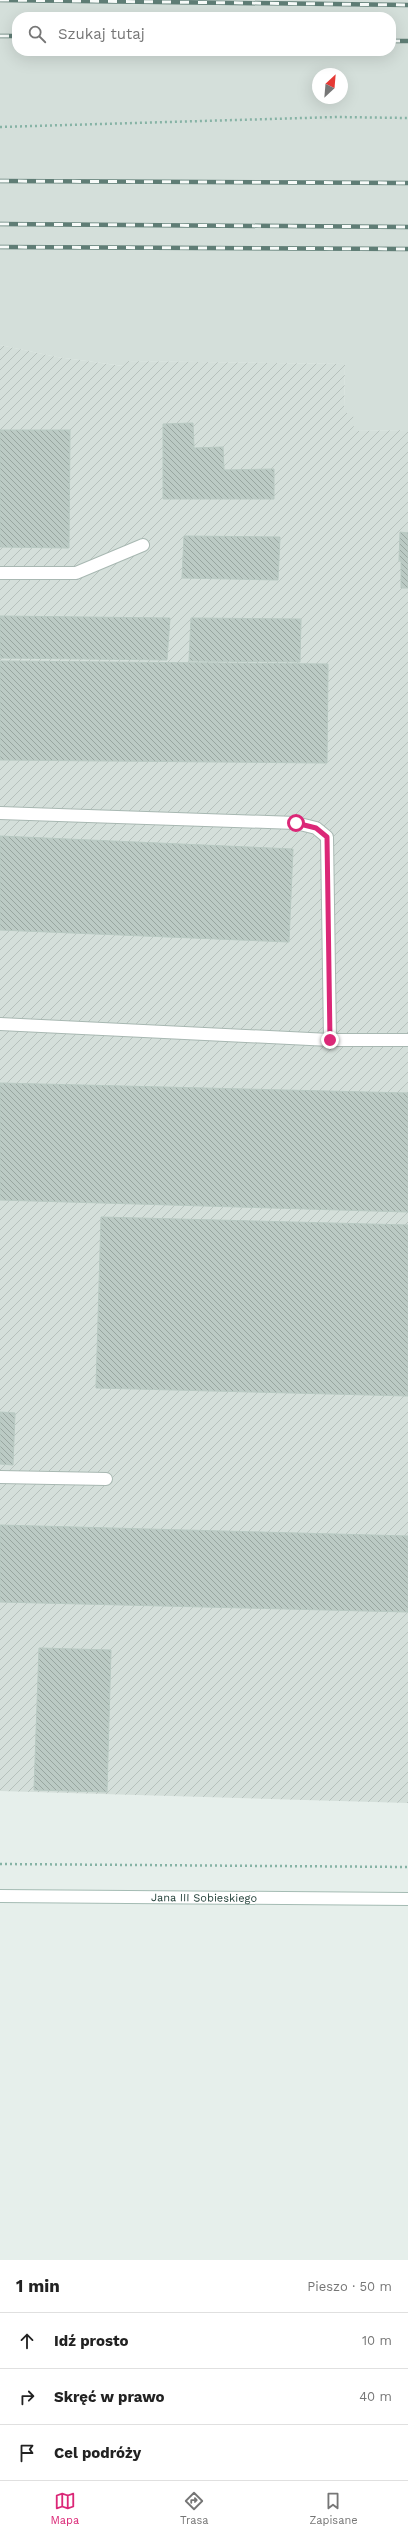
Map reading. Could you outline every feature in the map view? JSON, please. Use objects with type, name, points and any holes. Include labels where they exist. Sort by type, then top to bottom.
[{"type":"main road","points":[[0,573],[76,573],[143,545]]},
{"type":"main road","points":[[0,813],[296,823],[316,828],[327,837],[330,1040]]},
{"type":"main road","points":[[0,1024],[330,1040],[408,1040]]},
{"type":"main road","points":[[0,1477],[106,1479]]},
{"type":"main road","name":"Jana III Sobieskiego","points":[[0,1896],[408,1899]]},
{"type":"path","points":[[0,126],[337,117],[408,118]]},
{"type":"path","points":[[0,1864],[408,1867]]},
{"type":"shaded area","points":[[0,0],[408,0],[408,430],[354,431],[344,413],[345,364],[124,361],[124,366],[57,357],[0,345]]},
{"type":"shaded area","points":[[0,345],[57,357],[123,366],[124,361],[345,364],[344,413],[353,413],[354,431],[408,430],[408,1803],[0,1791]]},
{"type":"building","points":[[193,423],[194,448],[223,447],[224,470],[274,469],[274,499],[163,499],[163,424]]},
{"type":"building","points":[[0,430],[70,430],[69,548],[0,547]]},
{"type":"building","points":[[400,532],[408,533],[408,588],[401,588],[401,561],[399,561]]},
{"type":"building","points":[[184,536],[280,537],[278,580],[182,578]]},
{"type":"building","points":[[0,616],[170,618],[167,660],[0,658]]},
{"type":"building","points":[[191,618],[301,619],[300,662],[189,661]]},
{"type":"building","points":[[0,661],[328,664],[327,763],[0,760]]},
{"type":"building","points":[[0,836],[293,849],[289,942],[0,930]]},
{"type":"building","points":[[0,1083],[408,1093],[408,1212],[0,1200]]},
{"type":"building","points":[[101,1217],[408,1225],[408,1396],[96,1388]]},
{"type":"building","points":[[0,1412],[15,1413],[13,1465],[0,1464]]},
{"type":"building","points":[[0,1525],[408,1536],[408,1612],[0,1602]]},
{"type":"building","points":[[39,1648],[111,1650],[107,1792],[34,1790]]},
{"type":"railway","points":[[0,0],[408,5]]},
{"type":"railway","points":[[0,36],[12,36]]},
{"type":"railway","points":[[396,41],[408,41]]},
{"type":"railway","points":[[0,181],[408,183]]},
{"type":"railway","points":[[0,224],[408,227]]},
{"type":"railway","points":[[0,247],[408,249]]},
{"type":"route","points":[[296,823],[316,828],[327,837],[330,1040]]}]
